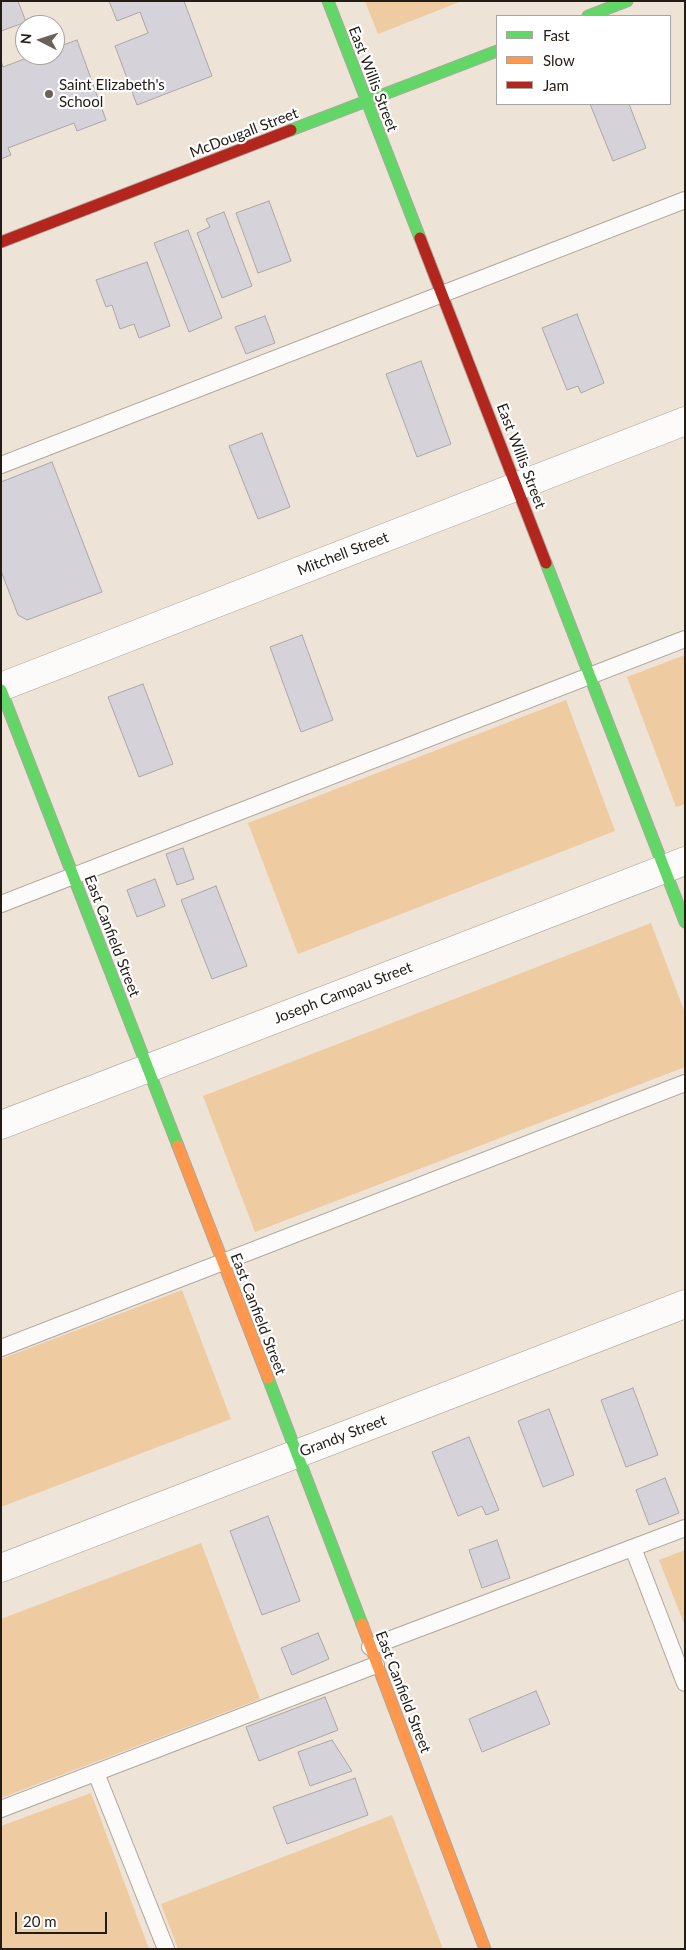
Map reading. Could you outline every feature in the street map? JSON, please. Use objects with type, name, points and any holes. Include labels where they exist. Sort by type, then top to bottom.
[{"type":"street","name":"East Willis Street","points":[[328,1],[590,676],[674,865],[685,922]]},
{"type":"street","points":[[591,15],[627,1]]},
{"type":"street","name":"McDougall Street","points":[[1,242],[496,51]]},
{"type":"street","name":"Mitchell Street","points":[[1,688],[685,421]]},
{"type":"street","name":"East Canfield Street","points":[[1,688],[485,1949]]},
{"type":"street","name":"Joseph Campau Street","points":[[1,1125],[674,865]]},
{"type":"street","name":"Grandy Street","points":[[1,1568],[685,1304]]},
{"type":"lane","points":[[1,465],[685,200]]},
{"type":"lane","points":[[1,904],[685,639]]},
{"type":"lane","points":[[1,1348],[685,1083]]},
{"type":"lane","points":[[370,1647],[685,1528]]},
{"type":"lane","points":[[633,1548],[685,1683]]},
{"type":"lane","points":[[1,1809],[376,1666]]},
{"type":"lane","points":[[96,1773],[166,1949]]},
{"type":"shaded area","points":[[365,1],[462,1],[378,34]]},
{"type":"shaded area","points":[[685,655],[685,804],[676,807],[627,677]]},
{"type":"shaded area","points":[[566,700],[615,831],[298,954],[248,823]]},
{"type":"shaded area","points":[[651,923],[685,1013],[685,1067],[255,1232],[203,1096]]},
{"type":"shaded area","points":[[182,1290],[231,1419],[1,1507],[1,1359]]},
{"type":"shaded area","points":[[201,1543],[260,1699],[1,1798],[1,1619]]},
{"type":"shaded area","points":[[685,1550],[685,1626],[659,1560]]},
{"type":"shaded area","points":[[91,1793],[149,1949],[1,1949],[1,1826]]},
{"type":"shaded area","points":[[392,1815],[443,1949],[178,1949],[161,1904]]},
{"type":"building","points":[[1,1],[18,1],[23,15],[15,15],[15,26],[1,31]]},
{"type":"building","points":[[109,1],[184,1],[212,76],[137,105],[115,46],[148,33],[140,12],[117,21]]},
{"type":"building","name":"Saint Elizabeth's School","points":[[77,40],[106,120],[77,131],[74,123],[8,148],[11,155],[1,159],[1,61],[3,67],[15,62],[15,65],[65,65],[65,44]]},
{"type":"building","points":[[590,105],[629,105],[646,148],[613,161]]},
{"type":"building","points":[[269,201],[291,261],[258,273],[236,213]]},
{"type":"building","points":[[224,212],[252,286],[222,298],[197,233],[210,227],[206,219]]},
{"type":"building","points":[[188,230],[222,318],[189,332],[154,243]]},
{"type":"building","points":[[147,262],[170,326],[139,338],[134,324],[120,329],[112,305],[106,307],[96,280]]},
{"type":"building","points":[[577,314],[604,383],[581,393],[578,386],[567,390],[542,328]]},
{"type":"building","points":[[265,316],[275,343],[246,354],[235,327]]},
{"type":"building","points":[[421,361],[451,444],[417,457],[386,374]]},
{"type":"building","points":[[262,433],[290,507],[258,519],[229,446]]},
{"type":"building","points":[[52,462],[102,592],[27,620],[18,615],[1,571],[1,482]]},
{"type":"building","points":[[302,635],[333,720],[301,732],[270,647]]},
{"type":"building","points":[[143,684],[173,764],[139,777],[108,697]]},
{"type":"building","points":[[183,848],[194,879],[177,885],[166,854]]},
{"type":"building","points":[[155,879],[165,906],[137,917],[127,890]]},
{"type":"building","points":[[216,886],[247,966],[212,979],[181,900]]},
{"type":"building","points":[[633,1388],[658,1455],[626,1467],[601,1400]]},
{"type":"building","points":[[549,1409],[574,1475],[543,1487],[518,1421]]},
{"type":"building","points":[[469,1437],[499,1510],[486,1515],[482,1506],[458,1516],[432,1452]]},
{"type":"building","points":[[665,1478],[679,1513],[649,1525],[636,1490]]},
{"type":"building","points":[[268,1516],[300,1601],[262,1615],[230,1531]]},
{"type":"building","points":[[497,1540],[510,1578],[482,1588],[469,1550]]},
{"type":"building","points":[[318,1633],[329,1659],[292,1675],[281,1648]]},
{"type":"building","points":[[536,1691],[550,1724],[482,1752],[469,1719]]},
{"type":"building","points":[[325,1697],[338,1730],[259,1761],[246,1727]]},
{"type":"building","points":[[332,1740],[352,1771],[310,1786],[298,1752]]},
{"type":"building","points":[[355,1778],[368,1815],[287,1844],[273,1807]]},
{"type":"traffic: fast","points":[[328,1],[420,238]]},
{"type":"traffic: fast","points":[[591,15],[627,1]]},
{"type":"traffic: fast","points":[[291,130],[496,51]]},
{"type":"traffic: fast","points":[[546,563],[685,922]]},
{"type":"traffic: fast","points":[[1,690],[178,1146]]},
{"type":"traffic: fast","points":[[268,1378],[362,1624]]},
{"type":"traffic: slow","points":[[178,1146],[268,1378]]},
{"type":"traffic: slow","points":[[362,1624],[485,1949]]},
{"type":"traffic: jam","points":[[1,242],[291,130]]},
{"type":"traffic: jam","points":[[420,238],[546,563]]},
{"type":"place","name":"Saint Elizabeth's School","points":[[49,94]]}]
